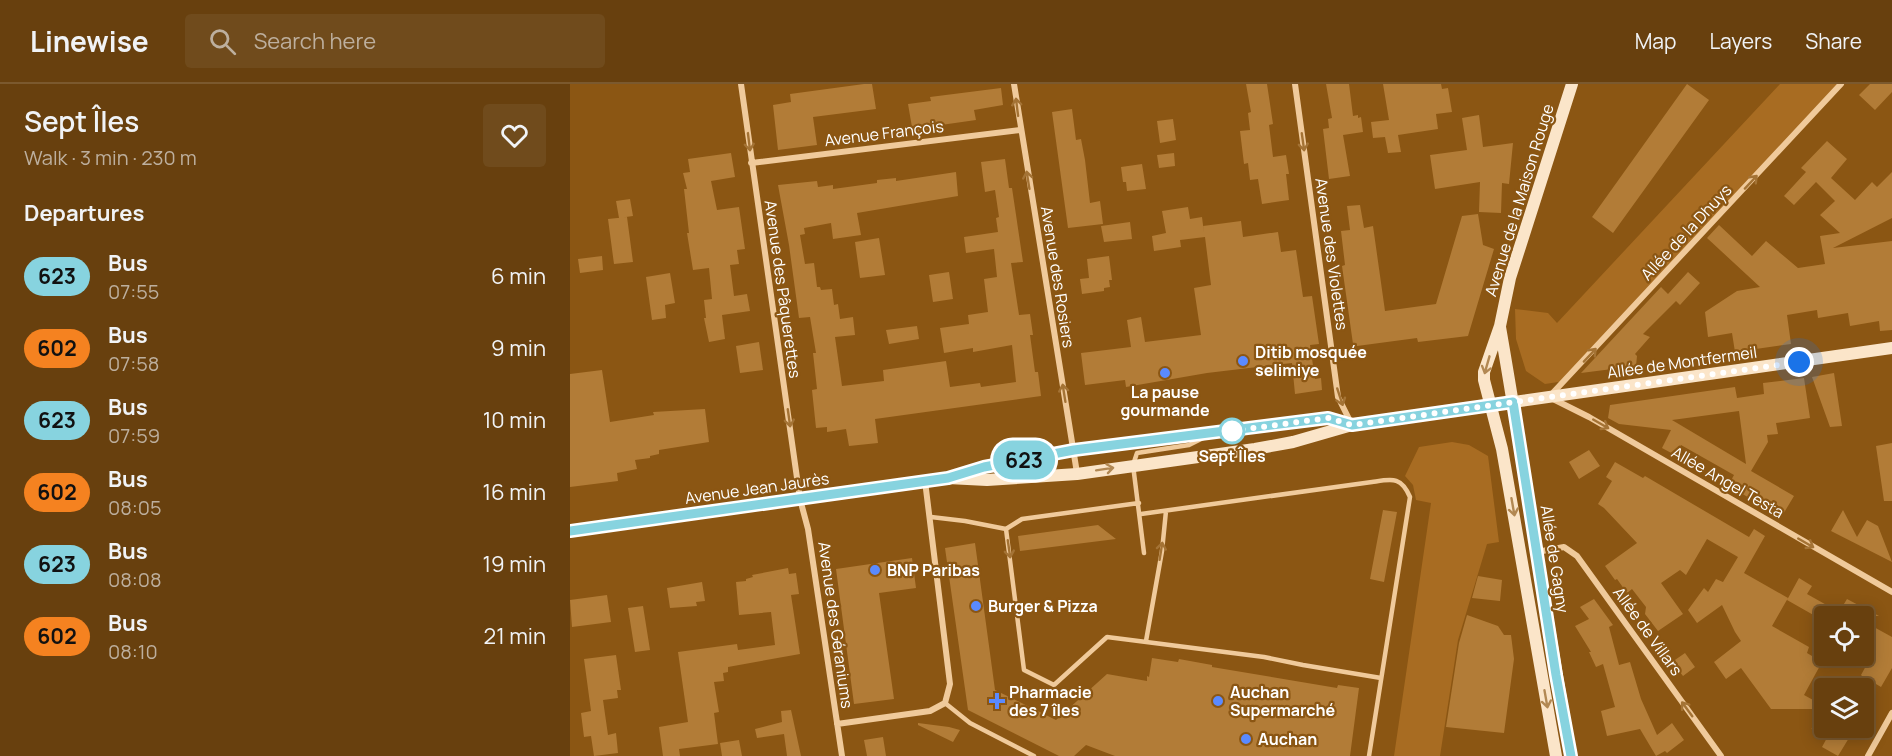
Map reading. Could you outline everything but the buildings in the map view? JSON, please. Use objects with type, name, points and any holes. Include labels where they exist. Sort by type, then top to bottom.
[{"type":"main road","name":"Avenue de la Maison Rouge","points":[[1491,406],[1484,372],[1500,326],[1510,278],[1572,84]]},
{"type":"main road","name":"Avenue de la Maison Rouge","points":[[1500,326],[1513,402]]},
{"type":"main road","name":"Allée de Montfermeil","points":[[1491,406],[1892,348]]},
{"type":"main road","name":"Allée de Gagny","points":[[1513,402],[1571,756]]},
{"type":"main road","name":"Avenue Jean Jaurès","points":[[948,478],[987,480],[1077,474],[1293,442],[1352,425],[1491,406]]},
{"type":"main road","name":"Allée de Gagny","points":[[1491,406],[1502,449],[1556,756]]},
{"type":"main road","name":"Avenue Jean Jaurès","points":[[570,531],[948,478],[984,467],[1074,450],[1328,418],[1352,425]]},
{"type":"street","name":"Avenue des Pâquerettes","points":[[741,84],[800,499]]},
{"type":"street","name":"Avenue des Rosiers","points":[[1014,84],[1077,474]]},
{"type":"street","name":"Avenue des Violettes","points":[[1295,84],[1338,397],[1352,425]]},
{"type":"street","name":"Allée de la Dhuys","points":[[1549,397],[1841,84]]},
{"type":"street","name":"Avenue François","points":[[751,163],[1020,130]]},
{"type":"street","name":"Allée Angel Testa","points":[[1549,397],[1589,417],[1892,592]]},
{"type":"street","points":[[837,724],[930,711],[945,703],[950,684],[925,481]]},
{"type":"street","name":"Avenue des Géraniums","points":[[800,499],[810,539],[842,756]]},
{"type":"street","name":"Allée de Villars","points":[[1538,552],[1564,547],[1577,556],[1721,756]]},
{"type":"street","points":[[1868,756],[1892,713]]},
{"type":"lane","points":[[1144,553],[1134,465],[1137,453],[1189,445],[1213,432]]},
{"type":"lane","points":[[1141,514],[1394,479],[1407,488],[1410,497],[1369,756]]},
{"type":"lane","points":[[931,517],[1006,529],[1022,519],[1139,503]]},
{"type":"lane","points":[[1146,641],[1153,590],[1162,551],[1166,511]]},
{"type":"lane","points":[[1006,529],[1024,670],[1054,685],[1107,637],[1264,657],[1381,678]]},
{"type":"lane","points":[[945,703],[970,723],[1034,756]]},
{"type":"shaded area","points":[[1780,84],[1841,84],[1565,381],[1545,384],[1526,371],[1516,339],[1515,309],[1548,313],[1557,323]]},
{"type":"shaded area","points":[[1452,442],[1469,445],[1488,456],[1499,542],[1487,544],[1458,640],[1440,756],[1394,756],[1431,503],[1416,500],[1413,485],[1405,476],[1419,447]]},
{"type":"bus line","name":"623","points":[[570,531],[948,478],[984,467],[1074,450],[1328,418],[1352,425],[1513,402],[1571,756]]},
{"type":"place","name":"Ditib mosquée selimiye","points":[[1243,361]]},
{"type":"place","name":"La pause gourmande","points":[[1165,373]]},
{"type":"place","name":"Sept Îles","points":[[1232,431]]},
{"type":"place","name":"BNP Paribas","points":[[875,570]]},
{"type":"place","name":"Burger & Pizza","points":[[976,606]]},
{"type":"place","name":"Pharmacie des 7 îles","points":[[997,701]]},
{"type":"place","name":"Auchan Supermarché","points":[[1218,701]]},
{"type":"place","name":"Auchan","points":[[1246,739]]},
{"type":"route","points":[[1232,431],[1328,418],[1352,425],[1799,362]]}]
